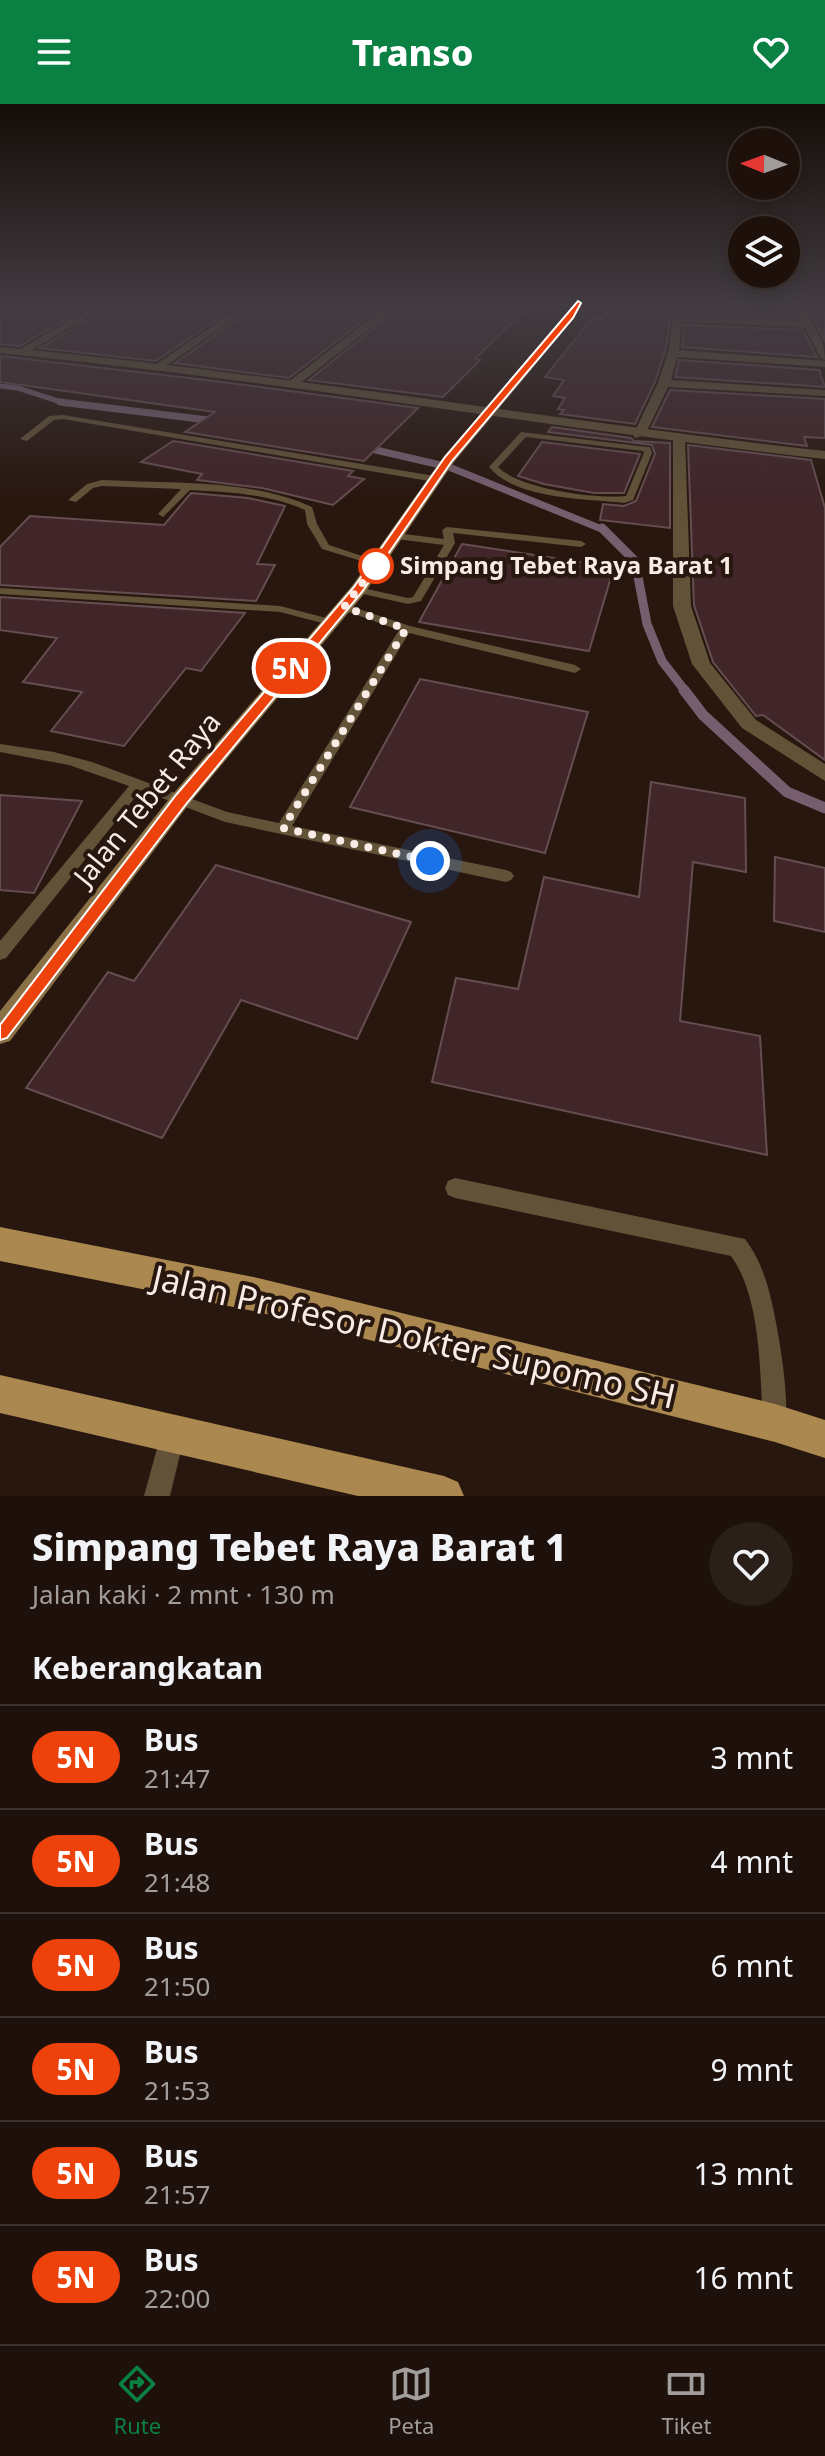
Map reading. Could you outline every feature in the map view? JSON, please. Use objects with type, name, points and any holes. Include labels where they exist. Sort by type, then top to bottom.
[{"type":"main road","name":"Jalan Tebet Raya","points":[[0,1032],[181,799],[358,590],[441,470],[527,368]]},
{"type":"main road","name":"Jalan Profesor Dokter Supomo SH","points":[[0,1244],[258,1295],[775,1423],[825,1439]]},
{"type":"main road","points":[[0,1394],[444,1496]]},
{"type":"street","points":[[164,368],[639,435],[825,455]]},
{"type":"street","points":[[291,385],[313,368]]},
{"type":"street","points":[[639,435],[668,368]]},
{"type":"street","points":[[664,383],[825,393]]},
{"type":"street","points":[[679,440],[682,606],[701,664],[749,724],[825,774]]},
{"type":"lane","points":[[24,439],[52,418],[63,417],[441,470]]},
{"type":"lane","points":[[589,442],[597,429]]},
{"type":"lane","points":[[524,434],[589,442],[647,449],[630,498],[514,485],[497,474],[493,467],[524,434]]},
{"type":"lane","points":[[73,500],[90,486],[102,483],[188,487],[286,499],[303,505],[311,514],[312,524],[325,547],[378,563]]},
{"type":"lane","points":[[163,514],[188,487]]},
{"type":"lane","points":[[358,590],[408,601],[417,599],[450,543],[447,530],[581,544]]},
{"type":"lane","points":[[396,536],[450,543]]},
{"type":"lane","points":[[0,591],[337,614],[575,669]]},
{"type":"lane","points":[[283,828],[406,629]]},
{"type":"lane","points":[[0,748],[48,753],[76,760],[225,817],[506,876]]},
{"type":"lane","points":[[0,953],[138,784]]},
{"type":"lane","points":[[455,1188],[737,1247],[752,1264],[770,1355],[775,1423]]},
{"type":"lane","points":[[157,1496],[173,1434]]},
{"type":"building","points":[[0,368],[103,368],[418,408],[364,461],[185,432],[215,412],[0,382]]},
{"type":"building","points":[[213,368],[302,368],[289,378]]},
{"type":"building","points":[[324,368],[472,368],[443,397],[309,380]]},
{"type":"building","points":[[552,368],[660,368],[635,424],[560,414],[564,410],[558,409],[565,398],[553,396],[564,380],[545,377]]},
{"type":"building","points":[[677,368],[790,368],[819,370],[825,387],[675,377]]},
{"type":"building","points":[[670,390],[825,399],[825,438],[804,437],[807,446],[652,427]]},
{"type":"building","points":[[552,427],[631,438],[634,441],[670,443],[670,528],[600,520],[603,504],[624,506],[636,501],[655,454],[652,445],[548,432]]},
{"type":"building","points":[[173,441],[353,471],[348,476],[364,479],[333,505],[262,488],[197,480],[202,474],[141,462]]},
{"type":"building","points":[[542,442],[640,454],[624,493],[594,493],[518,476]]},
{"type":"building","points":[[688,445],[811,460],[825,508],[825,760],[763,715],[756,716],[713,662],[694,605]]},
{"type":"building","points":[[191,493],[248,498],[285,506],[257,564],[275,565],[256,601],[0,585],[0,547],[30,516],[164,525]]},
{"type":"building","points":[[462,544],[614,567],[589,651],[419,622]]},
{"type":"building","points":[[0,597],[245,613],[201,671],[186,668],[124,746],[51,731],[82,692],[23,682],[57,638],[0,630]]},
{"type":"building","points":[[420,679],[588,712],[545,853],[350,807]]},
{"type":"building","points":[[651,782],[745,798],[746,872],[693,862],[680,1021],[760,1036],[767,1155],[432,1082],[456,978],[518,989],[544,877],[639,897]]},
{"type":"building","points":[[0,795],[82,801],[34,893],[0,890]]},
{"type":"building","points":[[775,857],[825,868],[825,932],[774,921]]},
{"type":"building","points":[[216,865],[411,922],[357,1039],[241,1000],[162,1138],[26,1088],[108,972],[134,981]]},
{"type":"waterway","points":[[0,386],[18,388],[61,402]]},
{"type":"waterway","points":[[61,402],[216,421]]},
{"type":"waterway","points":[[61,402],[67,404]]},
{"type":"waterway","points":[[363,447],[449,467],[604,530]]},
{"type":"waterway","points":[[604,530],[635,561],[647,624],[662,661],[686,692]]},
{"type":"waterway","points":[[684,690],[703,715],[787,792],[825,808]]},
{"type":"bus line","name":"5N","points":[[0,1032],[181,799],[358,590],[449,459],[527,368]]},
{"type":"place","name":"Simpang Tebet Raya Barat 1","points":[[376,566]]},
{"type":"route","points":[[376,566],[378,563],[344,607],[406,629],[283,828],[430,861]]}]
